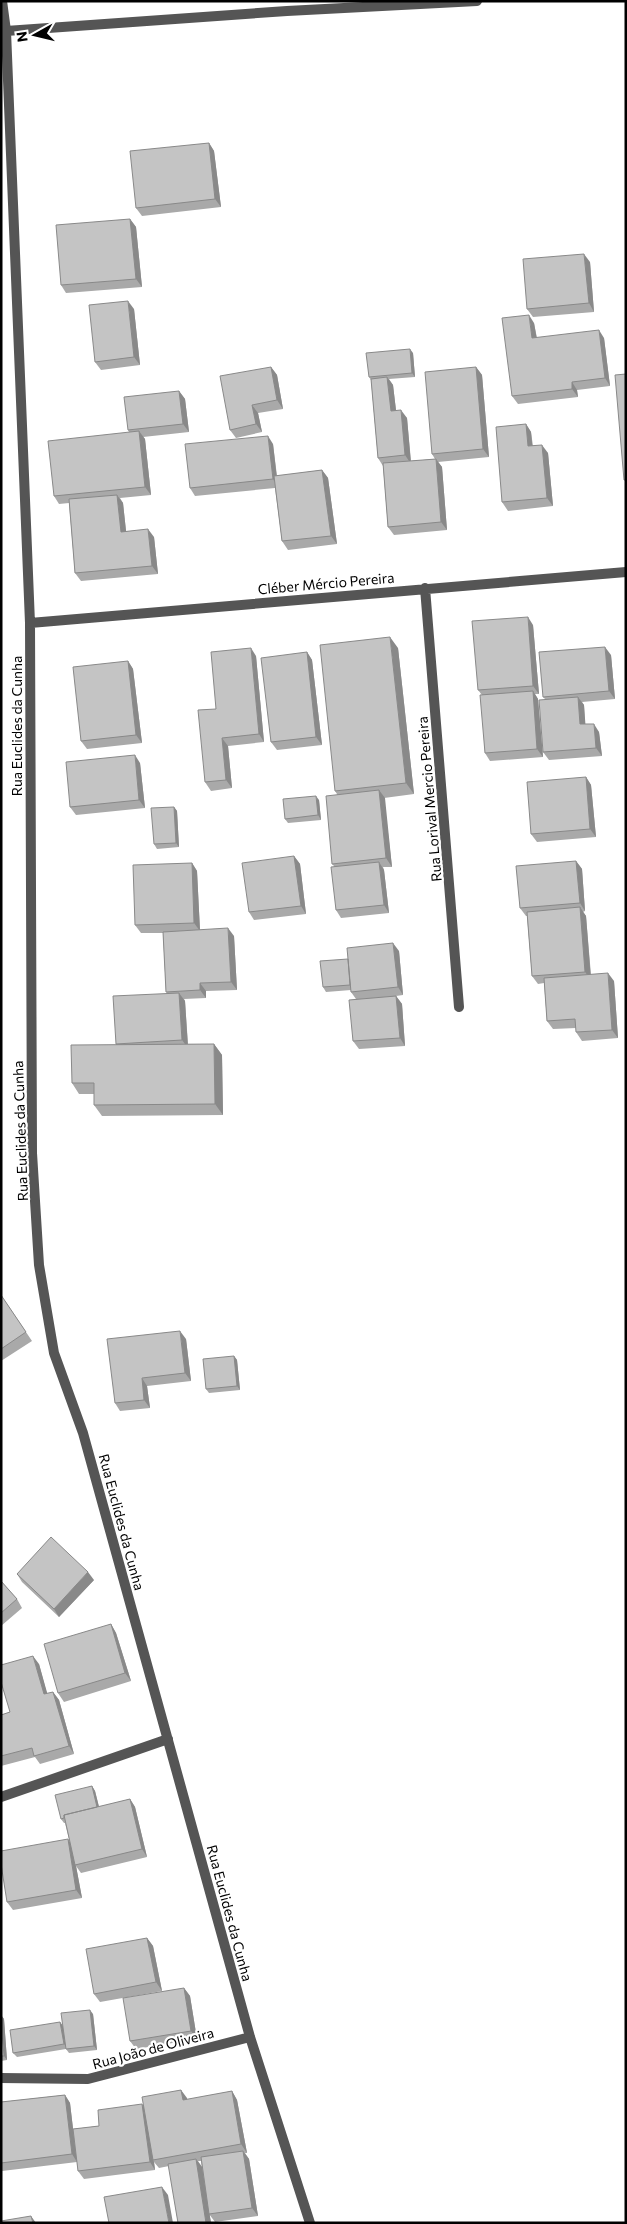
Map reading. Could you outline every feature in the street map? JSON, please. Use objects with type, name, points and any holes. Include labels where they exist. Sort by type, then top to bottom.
[{"type":"street","name":"Rua Euclides da Cunha","points":[[2,1],[6,31],[30,623],[29,892],[32,1153],[39,1266],[54,1353],[83,1433],[250,2037],[310,2223]]},
{"type":"street","points":[[6,31],[287,11],[477,1]]},
{"type":"street","name":"Cléber Mércio Pereira","points":[[30,623],[626,572]]},
{"type":"street","name":"Rua Lorival Mercio Pereira","points":[[425,588],[459,1007]]},
{"type":"street","points":[[1,1797],[168,1739]]},
{"type":"street","name":"Rua João de Oliveira","points":[[1,2078],[88,2079],[250,2037]]},
{"type":"building","points":[[209,143],[215,199],[136,208],[130,151]]},
{"type":"building","points":[[130,219],[136,279],[61,285],[56,225]]},
{"type":"building","points":[[584,254],[589,303],[527,309],[523,259]]},
{"type":"building","points":[[128,301],[134,357],[95,362],[89,305]]},
{"type":"building","points":[[529,315],[532,338],[599,330],[605,378],[572,382],[572,389],[512,396],[502,318]]},
{"type":"building","points":[[410,349],[412,373],[369,377],[366,353]]},
{"type":"building","points":[[271,367],[277,400],[252,405],[256,424],[230,430],[220,376]]},
{"type":"building","points":[[476,367],[483,449],[432,454],[425,372]]},
{"type":"building","points":[[626,374],[626,480],[624,480],[615,375]]},
{"type":"building","points":[[387,377],[391,411],[401,410],[405,455],[378,458],[371,379]]},
{"type":"building","points":[[179,391],[183,424],[128,430],[124,397]]},
{"type":"building","points":[[526,424],[528,446],[542,445],[547,498],[502,502],[496,427]]},
{"type":"building","points":[[139,431],[145,487],[54,496],[48,441]]},
{"type":"building","points":[[268,436],[273,479],[190,488],[185,444]]},
{"type":"building","points":[[436,459],[441,522],[388,527],[383,463]]},
{"type":"building","points":[[322,470],[331,536],[282,541],[274,476]]},
{"type":"building","points":[[117,495],[121,532],[148,529],[152,566],[75,573],[69,499]]},
{"type":"building","points":[[528,617],[533,686],[478,690],[472,621]]},
{"type":"building","points":[[390,637],[406,783],[335,791],[320,645]]},
{"type":"building","points":[[605,647],[609,691],[543,697],[539,652]]},
{"type":"building","points":[[251,648],[259,734],[222,738],[226,780],[205,782],[198,710],[216,709],[211,652]]},
{"type":"building","points":[[307,652],[316,737],[271,742],[261,658]]},
{"type":"building","points":[[128,661],[136,735],[81,741],[73,667]]},
{"type":"building","points":[[533,691],[537,749],[485,753],[480,695]]},
{"type":"building","points":[[578,697],[580,724],[594,724],[596,748],[543,752],[539,700]]},
{"type":"building","points":[[135,755],[139,800],[70,807],[66,762]]},
{"type":"building","points":[[586,777],[590,829],[531,834],[527,782]]},
{"type":"building","points":[[379,790],[386,858],[332,864],[326,796]]},
{"type":"building","points":[[316,796],[318,815],[285,819],[283,799]]},
{"type":"building","points":[[174,807],[176,843],[154,844],[151,808]]},
{"type":"building","points":[[294,856],[301,906],[249,912],[242,863]]},
{"type":"building","points":[[576,861],[580,903],[520,908],[516,866]]},
{"type":"building","points":[[379,862],[384,905],[336,910],[331,867]]},
{"type":"building","points":[[192,863],[194,923],[135,925],[133,865]]},
{"type":"building","points":[[580,907],[585,972],[532,976],[527,912]]},
{"type":"building","points":[[228,928],[231,982],[200,983],[200,990],[166,992],[163,932]]},
{"type":"building","points":[[393,943],[398,987],[351,992],[347,948]]},
{"type":"building","points":[[348,959],[350,985],[323,987],[320,961]]},
{"type":"building","points":[[608,973],[612,1030],[576,1032],[575,1019],[547,1021],[544,978]]},
{"type":"building","points":[[179,993],[182,1040],[116,1044],[113,996]]},
{"type":"building","points":[[396,996],[400,1038],[353,1041],[349,1000]]},
{"type":"building","points":[[214,1044],[215,1104],[94,1105],[94,1083],[72,1083],[71,1045]]},
{"type":"building","points":[[1,1295],[26,1332],[1,1349]]},
{"type":"building","points":[[180,1331],[185,1373],[142,1378],[144,1400],[115,1403],[107,1339]]},
{"type":"building","points":[[234,1356],[237,1386],[206,1389],[203,1359]]},
{"type":"building","points":[[51,1537],[88,1572],[54,1609],[17,1574]]},
{"type":"building","points":[[1,1581],[17,1599],[1,1613]]},
{"type":"building","points":[[111,1624],[125,1673],[58,1693],[44,1644]]},
{"type":"building","points":[[33,1656],[44,1694],[53,1692],[69,1746],[34,1756],[32,1748],[1,1756],[1,1715],[10,1712],[1,1682],[1,1665]]},
{"type":"building","points":[[92,1786],[97,1807],[64,1815],[64,1818],[61,1819],[55,1795]]},
{"type":"building","points":[[130,1799],[142,1849],[75,1865],[64,1815]]},
{"type":"building","points":[[68,1839],[76,1890],[7,1902],[1,1864],[1,1851]]},
{"type":"building","points":[[147,1938],[156,1982],[94,1994],[86,1949]]},
{"type":"building","points":[[184,1988],[191,2031],[130,2041],[123,1998]]},
{"type":"building","points":[[90,2010],[94,2046],[66,2049],[61,2013]]},
{"type":"building","points":[[1,2021],[4,2056],[1,2056]]},
{"type":"building","points":[[60,2022],[64,2044],[13,2053],[10,2030]]},
{"type":"building","points":[[181,2090],[183,2100],[232,2091],[241,2144],[153,2160],[142,2097]]},
{"type":"building","points":[[65,2095],[72,2154],[1,2163],[1,2102]]},
{"type":"building","points":[[142,2104],[150,2162],[78,2171],[73,2129],[99,2126],[98,2110]]},
{"type":"building","points":[[243,2151],[252,2208],[209,2214],[201,2157]]},
{"type":"building","points":[[196,2159],[206,2223],[178,2223],[168,2164]]},
{"type":"building","points":[[162,2187],[169,2223],[109,2223],[104,2197]]},
{"type":"building","points":[[31,2216],[33,2223],[1,2223],[1,2221]]}]
